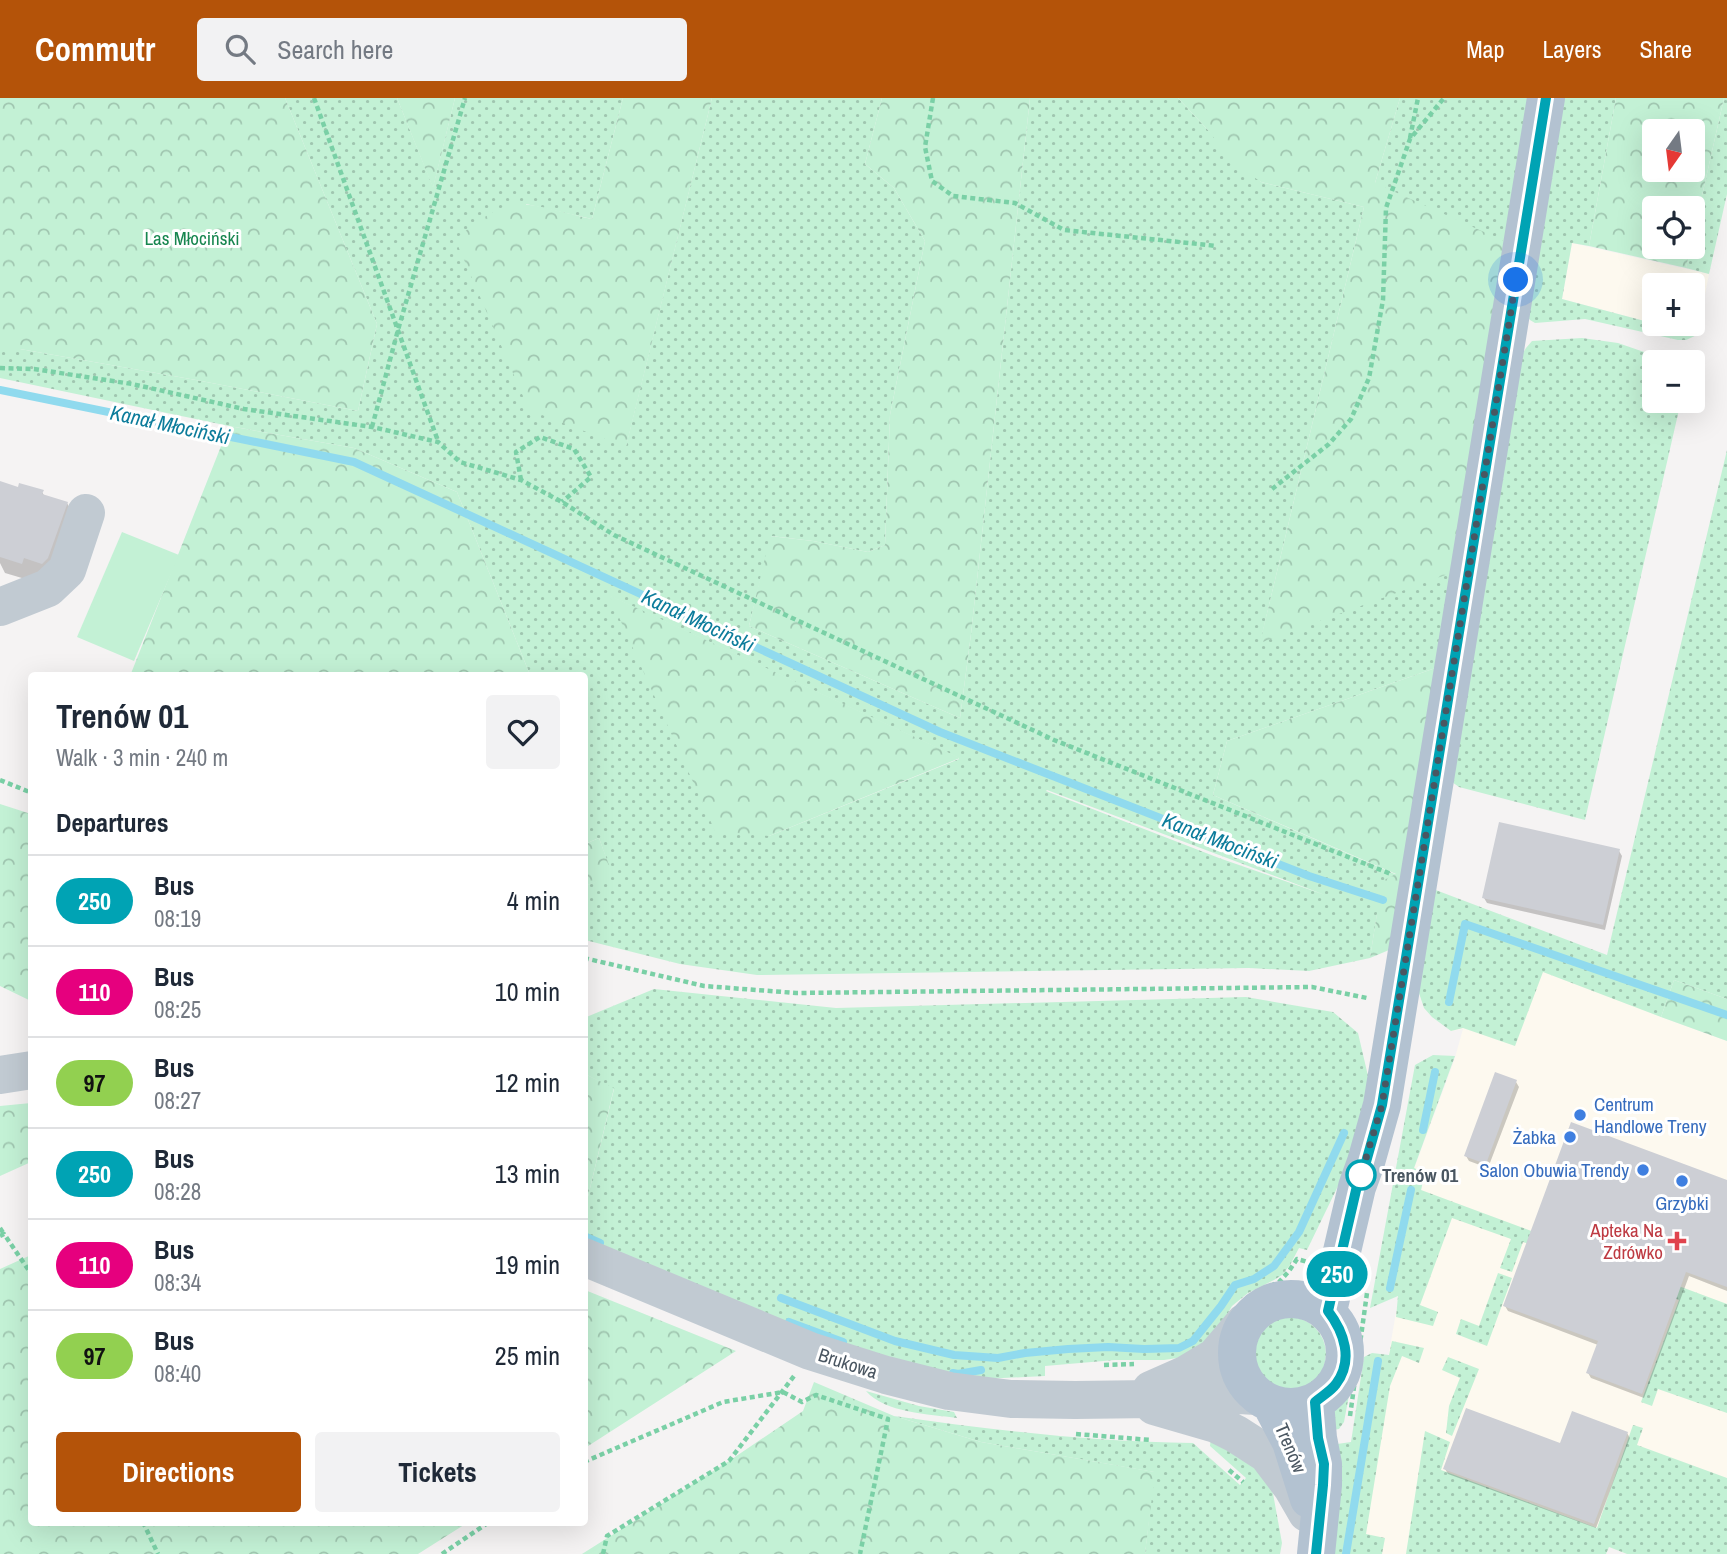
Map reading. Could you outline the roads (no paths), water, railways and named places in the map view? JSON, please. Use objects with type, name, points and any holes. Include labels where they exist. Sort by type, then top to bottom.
[{"type":"main road","points":[[1328,1311],[1357,1186],[1382,1105],[1546,98]]},
{"type":"main road","points":[[1293,1297],[1357,1186]]},
{"type":"main road","points":[[1293,1297],[1328,1311],[1342,1333],[1345,1360],[1342,1374],[1317,1420],[1296,1407],[1263,1400],[1245,1384],[1238,1369],[1236,1345],[1244,1323],[1257,1309],[1274,1300],[1293,1297]]},
{"type":"main road","name":"Trenów","points":[[1263,1400],[1291,1442],[1305,1483],[1317,1544]]},
{"type":"main road","name":"Trenów","points":[[1317,1420],[1324,1464],[1317,1544]]},
{"type":"street","points":[[0,607],[48,588],[67,570],[86,513]]},
{"type":"street","points":[[0,1076],[28,1071]]},
{"type":"street","name":"Brukowa","points":[[588,1259],[810,1351],[949,1391],[1011,1399],[1075,1401],[1164,1398],[1206,1392],[1263,1400]]},
{"type":"street","name":"Brukowa","points":[[1128,1399],[1185,1374],[1215,1357],[1244,1323]]},
{"type":"street","points":[[1128,1399],[1216,1424],[1237,1434],[1266,1454],[1292,1487],[1317,1544]]},
{"type":"waterway","name":"Kanał Młociński","points":[[0,390],[354,462],[940,732],[1309,876],[1383,900]]},
{"type":"waterway","name":"Kanał Młociński","points":[[1449,1002],[1465,924],[1727,1015]]},
{"type":"waterway","points":[[1423,1130],[1435,1072]]},
{"type":"waterway","points":[[781,1298],[895,1341],[954,1355],[998,1358],[1068,1349],[1179,1348],[1193,1341],[1235,1285],[1254,1279],[1274,1266],[1299,1232],[1344,1133]]},
{"type":"waterway","points":[[1390,1288],[1411,1190]]},
{"type":"waterway","points":[[588,1238],[600,1243]]},
{"type":"waterway","points":[[789,1322],[843,1342]]},
{"type":"waterway","points":[[1346,1554],[1378,1361]]},
{"type":"waterway","points":[[953,1373],[981,1370]]},
{"type":"place","name":"Centrum Handlowe Treny","points":[[1580,1115]]},
{"type":"place","name":"Żabka","points":[[1570,1137]]},
{"type":"place","name":"Salon Obuwia Trendy","points":[[1643,1170]]},
{"type":"place","name":"Trenów 01","points":[[1361,1175]]},
{"type":"place","name":"Grzybki","points":[[1682,1181]]},
{"type":"place","name":"Apteka Na Zdrówko","points":[[1677,1241]]},
{"type":"park label","name":"Las Młociński","points":[[192,238]]}]
